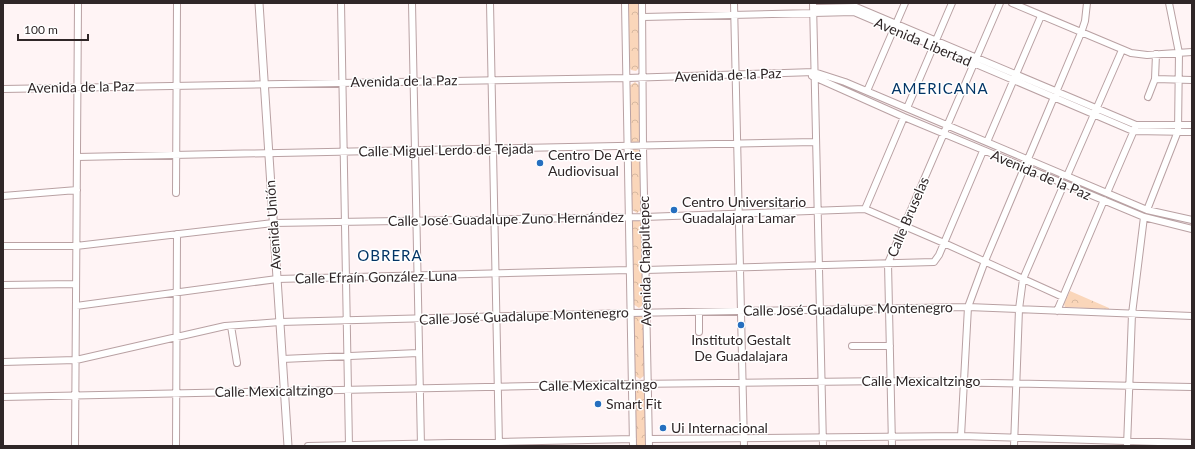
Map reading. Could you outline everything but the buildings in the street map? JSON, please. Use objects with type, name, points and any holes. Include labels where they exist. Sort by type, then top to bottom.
[{"type":"main road","name":"Avenida Unión","points":[[259,3],[288,446]]},
{"type":"street","points":[[75,446],[78,3]]},
{"type":"street","points":[[176,193],[177,3]]},
{"type":"street","points":[[341,3],[348,446]]},
{"type":"street","points":[[412,3],[421,445]]},
{"type":"street","points":[[490,3],[499,444]]},
{"type":"street","name":"Avenida Chapultepec","points":[[625,3],[633,446]]},
{"type":"street","name":"Avenida Chapultepec","points":[[642,3],[644,217],[649,446]]},
{"type":"street","points":[[734,3],[744,446]]},
{"type":"street","points":[[867,91],[905,3]]},
{"type":"street","points":[[907,108],[952,3]]},
{"type":"street","name":"Calle Bruselas","points":[[892,446],[888,263],[1000,3]]},
{"type":"street","points":[[1012,3],[1122,50],[1139,55],[1192,52]]},
{"type":"street","points":[[961,436],[968,307],[985,261],[1081,33],[1085,21],[1087,3]]},
{"type":"street","points":[[1147,210],[1178,128],[1179,53],[1169,3]]},
{"type":"street","name":"Avenida Libertad","points":[[643,17],[734,15],[813,8],[856,7],[895,26],[1135,128],[1178,128],[1192,125]]},
{"type":"street","points":[[813,8],[823,446]]},
{"type":"street","points":[[987,142],[1041,16]]},
{"type":"street","points":[[1067,176],[1122,50]]},
{"type":"street","points":[[1148,97],[1155,79],[1156,54]]},
{"type":"street","name":"Avenida de la Paz","points":[[3,89],[643,78],[806,73],[867,91],[1147,210],[1192,220]]},
{"type":"street","name":"Avenida de la Paz","points":[[814,75],[904,117],[1144,217],[1192,229]]},
{"type":"street","points":[[1155,79],[1192,80]]},
{"type":"street","points":[[865,209],[904,117]]},
{"type":"street","points":[[1107,193],[1135,128]]},
{"type":"street","name":"Avenida Libertad","points":[[1178,128],[1192,132]]},
{"type":"street","name":"Calle Miguel Lerdo de Tejada","points":[[77,157],[643,147],[816,142]]},
{"type":"street","points":[[646,270],[934,262],[937,259],[944,243],[983,150]]},
{"type":"street","points":[[1014,446],[1019,309],[1023,279],[1064,184]]},
{"type":"street","points":[[3,196],[77,190]]},
{"type":"street","points":[[1057,311],[1104,200]]},
{"type":"street","name":"Calle José Guadalupe Zuno Hernández","points":[[3,246],[76,246],[273,223],[644,217],[865,209],[985,261],[1063,297]]},
{"type":"street","points":[[1127,444],[1132,314],[1144,217]]},
{"type":"street","points":[[176,446],[177,234]]},
{"type":"street","name":"Calle Efraín González Luna","points":[[76,306],[277,279],[629,270]]},
{"type":"street","points":[[3,285],[76,284]]},
{"type":"street","name":"Calle José Guadalupe Montenegro","points":[[3,362],[76,360],[231,326],[280,322],[630,313],[968,307],[1192,316]]},
{"type":"street","points":[[699,312],[699,332]]},
{"type":"street","points":[[231,326],[237,363]]},
{"type":"street","points":[[852,346],[890,346]]},
{"type":"street","points":[[282,359],[418,353]]},
{"type":"street","name":"Calle Mexicaltzingo","points":[[3,397],[498,386],[891,381],[1016,382],[1192,387]]},
{"type":"street","points":[[649,439],[961,436],[1014,437],[1127,444],[1192,443]]},
{"type":"street","points":[[308,446],[499,444],[633,439]]},
{"type":"green space","points":[[628,3],[639,3],[640,67],[636,71],[631,70],[629,66]]},
{"type":"green space","points":[[635,82],[640,86],[640,140],[638,143],[632,143],[630,141],[629,86]]},
{"type":"green space","points":[[634,148],[641,151],[642,209],[637,213],[631,209],[630,153]]},
{"type":"green space","points":[[634,220],[638,220],[642,223],[644,304],[639,308],[633,304],[631,223]]},
{"type":"green space","points":[[1070,291],[1109,309],[1065,307],[1064,304]]},
{"type":"green space","points":[[635,315],[642,315],[644,318],[645,375],[640,379],[634,375],[633,318]]},
{"type":"green space","points":[[642,386],[645,390],[646,446],[635,446],[634,390],[636,387]]},
{"type":"place","name":"Centro De Arte Audiovisual","points":[[540,163]]},
{"type":"place","name":"Centro Universitario Guadalajara Lamar","points":[[674,210]]},
{"type":"place","name":"Instituto Gestalt De Guadalajara","points":[[741,325]]},
{"type":"place","name":"Smart Fit","points":[[598,404]]},
{"type":"place","name":"Ui Internacional","points":[[663,428]]},
{"type":"district","name":"AMERICANA","points":[[940,89]]},
{"type":"district","name":"OBRERA","points":[[390,256]]}]
